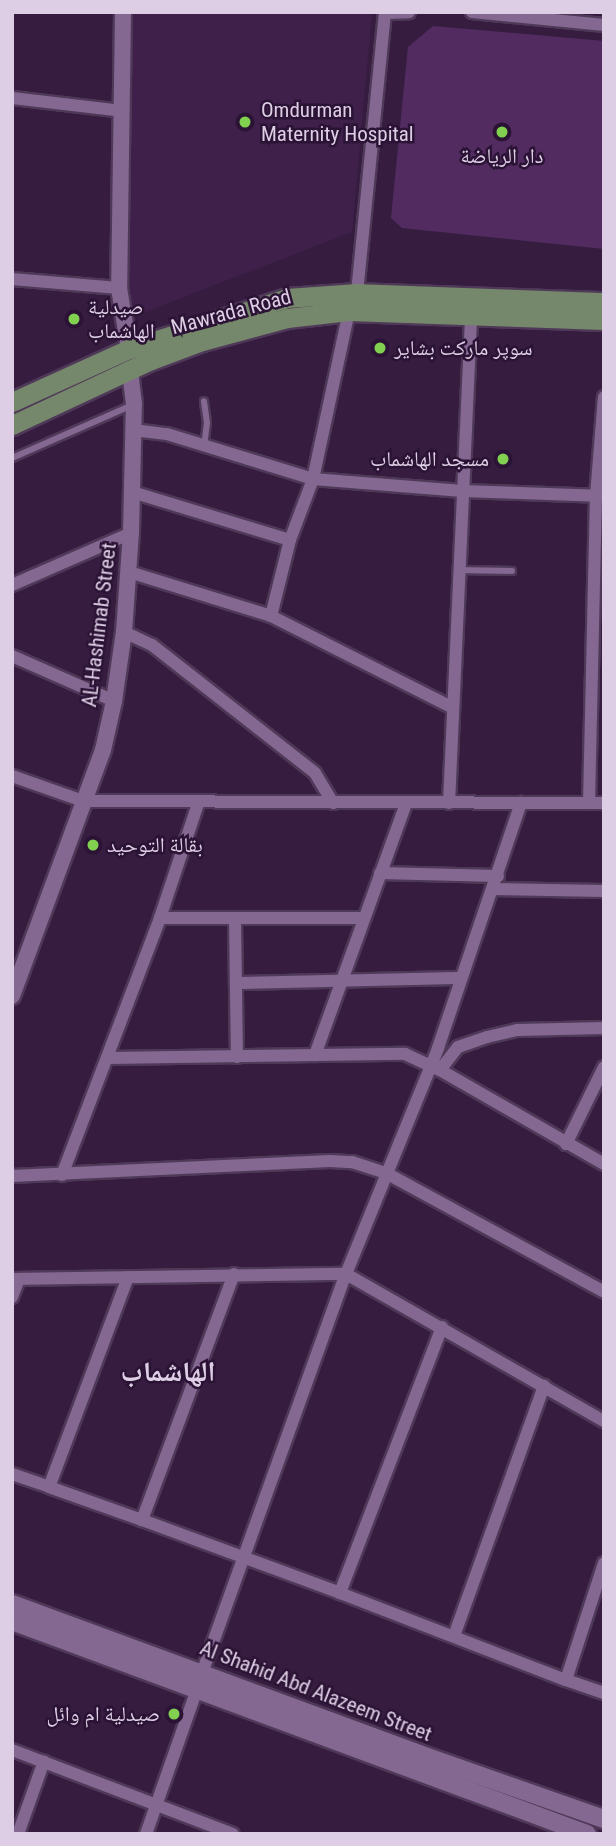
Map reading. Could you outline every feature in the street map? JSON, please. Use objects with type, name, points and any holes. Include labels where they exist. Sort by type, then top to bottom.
[{"type":"main road","name":"Mawrada Road","points":[[12,402],[287,298],[357,293],[603,313]]},
{"type":"main road","name":"Mawrada Road","points":[[12,425],[129,359],[287,318],[349,311],[471,315],[603,313]]},
{"type":"main road","name":"Al Shahid Abd Alazeem Street","points":[[12,1604],[45,1624],[416,1762],[587,1834]]},
{"type":"main road","name":"Al Shahid Abd Alazeem Street","points":[[12,1621],[45,1624]]},
{"type":"main road","name":"Al Shahid Abd Alazeem Street","points":[[416,1762],[604,1819]]},
{"type":"street","name":"AL-Hashimab Street","points":[[12,996],[103,750],[114,701],[124,632],[131,533],[134,404],[119,288],[122,12]]},
{"type":"street","points":[[271,616],[290,540],[313,479],[349,311],[357,293],[385,13],[409,12]]},
{"type":"street","points":[[472,12],[604,25]]},
{"type":"street","points":[[12,97],[122,111]]},
{"type":"street","points":[[12,279],[119,288]]},
{"type":"street","points":[[449,803],[471,315]]},
{"type":"street","points":[[12,388],[36,391]]},
{"type":"street","points":[[589,803],[604,397]]},
{"type":"street","points":[[133,430],[167,434],[313,479],[463,491],[600,496]]},
{"type":"street","points":[[132,492],[290,540]]},
{"type":"street","points":[[12,585],[131,533]]},
{"type":"street","points":[[129,572],[271,616],[453,708]]},
{"type":"street","points":[[124,632],[152,645],[315,773],[333,803]]},
{"type":"street","points":[[12,656],[114,701]]},
{"type":"street","points":[[12,776],[83,801],[198,804],[604,803]]},
{"type":"street","points":[[146,1834],[346,1274],[386,1173],[435,1068],[460,978],[498,876],[521,803]]},
{"type":"street","points":[[62,1175],[160,918],[198,804]]},
{"type":"street","points":[[315,1055],[406,804]]},
{"type":"street","points":[[380,873],[498,876]]},
{"type":"street","points":[[493,889],[604,891]]},
{"type":"street","points":[[160,918],[364,918]]},
{"type":"street","points":[[234,919],[237,1057]]},
{"type":"street","points":[[236,984],[460,978]]},
{"type":"street","points":[[435,1068],[458,1047],[487,1037],[517,1030],[604,1028]]},
{"type":"street","points":[[107,1058],[405,1054],[435,1068],[604,1164]]},
{"type":"street","points":[[566,1144],[604,1066]]},
{"type":"street","points":[[12,1176],[330,1160],[352,1162],[386,1173],[604,1292]]},
{"type":"street","points":[[142,1520],[234,1274]]},
{"type":"street","points":[[12,1297],[16,1279],[346,1274],[604,1421]]},
{"type":"street","points":[[49,1486],[128,1277]]},
{"type":"street","points":[[340,1593],[442,1327]]},
{"type":"street","points":[[454,1636],[544,1386]]},
{"type":"street","points":[[12,1474],[340,1593],[604,1693]]},
{"type":"street","points":[[566,1680],[604,1563]]},
{"type":"street","points":[[12,1750],[233,1834]]},
{"type":"street","points":[[18,1834],[44,1761]]},
{"type":"lane","points":[[204,401],[207,423],[204,447]]},
{"type":"lane","points":[[12,458],[134,404]]},
{"type":"lane","points":[[459,570],[512,571]]},
{"type":"shaded area","name":"Omdurman Maternity Hospital","points":[[128,12],[372,12],[352,232],[127,319]]},
{"type":"shaded area","name":"دار الرياضة","points":[[433,26],[604,41],[604,249],[402,228],[391,218],[408,47]]},
{"type":"place","name":"Omdurman Maternity Hospital","points":[[245,122]]},
{"type":"place","name":"دار الرياضة","points":[[502,132]]},
{"type":"place","name":"صيدلية الهاشماب","points":[[74,319]]},
{"type":"place","name":"سوپر مارکت بشاير","points":[[380,348]]},
{"type":"place","name":"مسجد الهاشماب","points":[[503,459]]},
{"type":"place","name":"بقالة التوحيد","points":[[93,845]]},
{"type":"place","name":"صيدلية ام وائل","points":[[174,1714]]},
{"type":"district","name":"الهاشماب","points":[[168,1372]]}]
